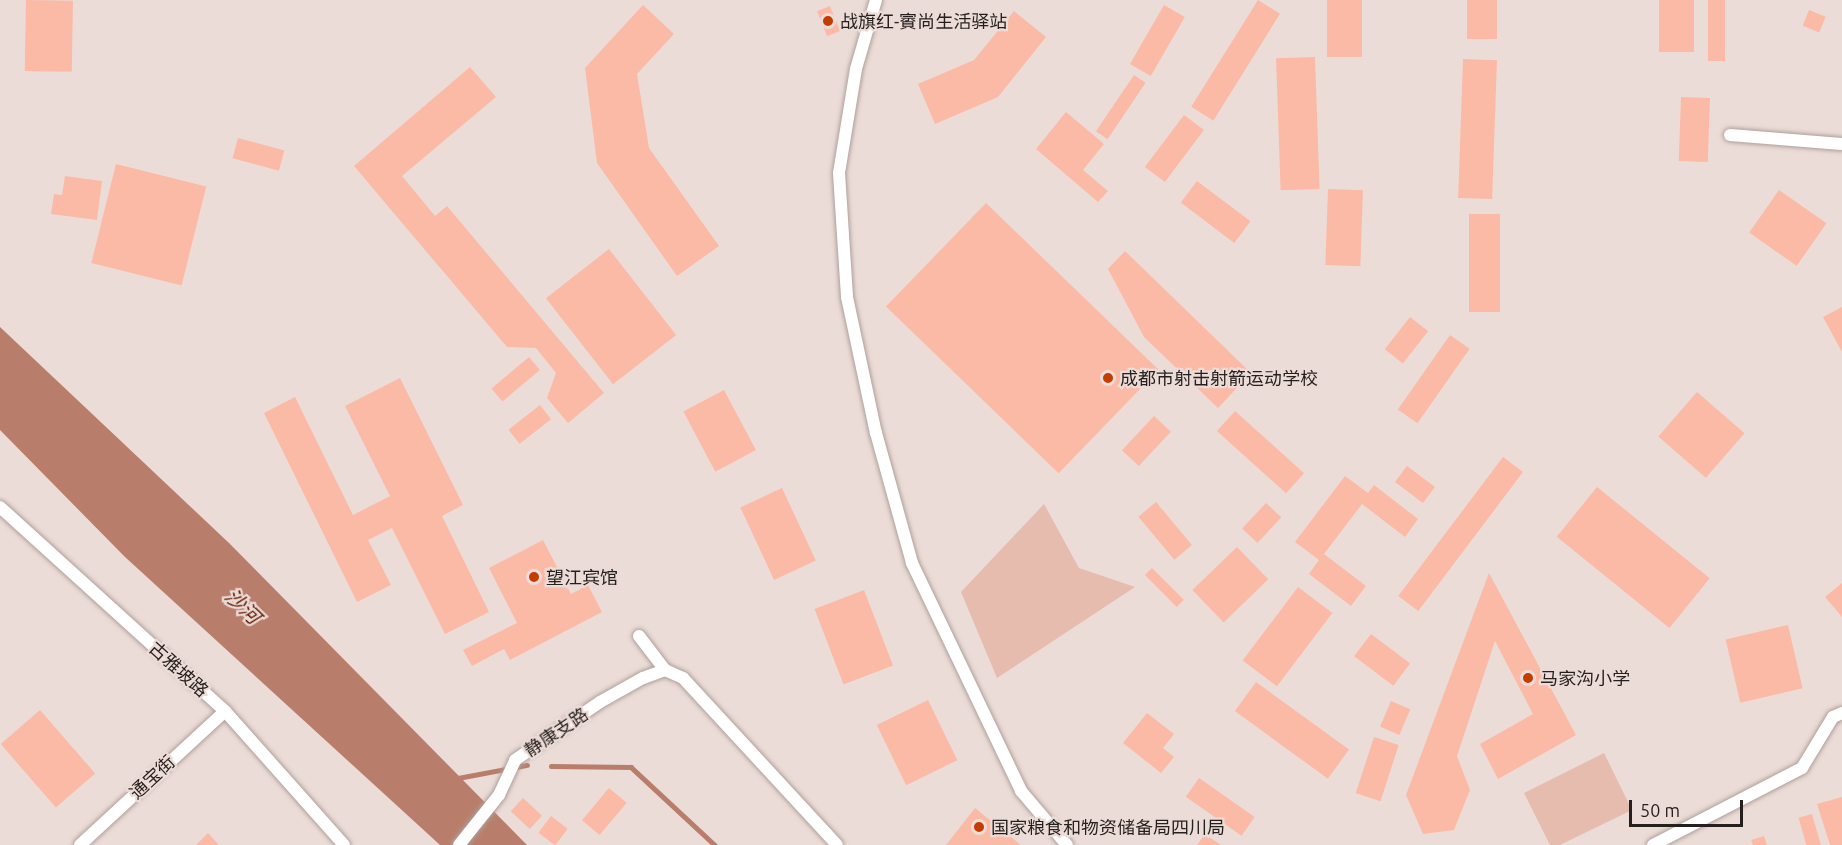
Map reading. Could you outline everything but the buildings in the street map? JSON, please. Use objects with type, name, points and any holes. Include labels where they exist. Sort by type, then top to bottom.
[{"type":"street","points":[[876,0],[856,69],[839,172],[847,297],[876,433],[912,563],[1021,790],[1067,845]]},
{"type":"street","points":[[1730,135],[1842,144]]},
{"type":"street","name":"古雅坡路","points":[[0,507],[225,711],[344,845]]},
{"type":"street","points":[[639,636],[665,670],[683,678],[837,845]]},
{"type":"street","name":"静康支路","points":[[460,844],[477,826],[508,776],[515,760],[600,702],[643,678],[665,670]]},
{"type":"street","name":"通宝街","points":[[80,845],[225,711]]},
{"type":"street","points":[[1653,845],[1802,768],[1833,717],[1842,713]]},
{"type":"shaded area","points":[[1044,504],[1079,568],[1135,587],[997,678],[961,592]]},
{"type":"shaded area","points":[[1604,753],[1632,810],[1560,845],[1550,845],[1524,793]]},
{"type":"water","name":"沙河","points":[[0,327],[229,543],[527,845],[440,845],[125,557],[0,430]]},
{"type":"waterway","points":[[458,778],[527,765]]},
{"type":"waterway","points":[[551,766],[631,767],[715,845]]},
{"type":"place","name":"战旗红-賨尚生活驿站","points":[[828,21]]},
{"type":"place","name":"成都市射击射箭运动学校","points":[[1108,378]]},
{"type":"place","name":"望江宾馆","points":[[534,577]]},
{"type":"place","name":"马家沟小学","points":[[1528,678]]},
{"type":"place","name":"国家粮食和物资储备局四川局","points":[[979,827]]}]
